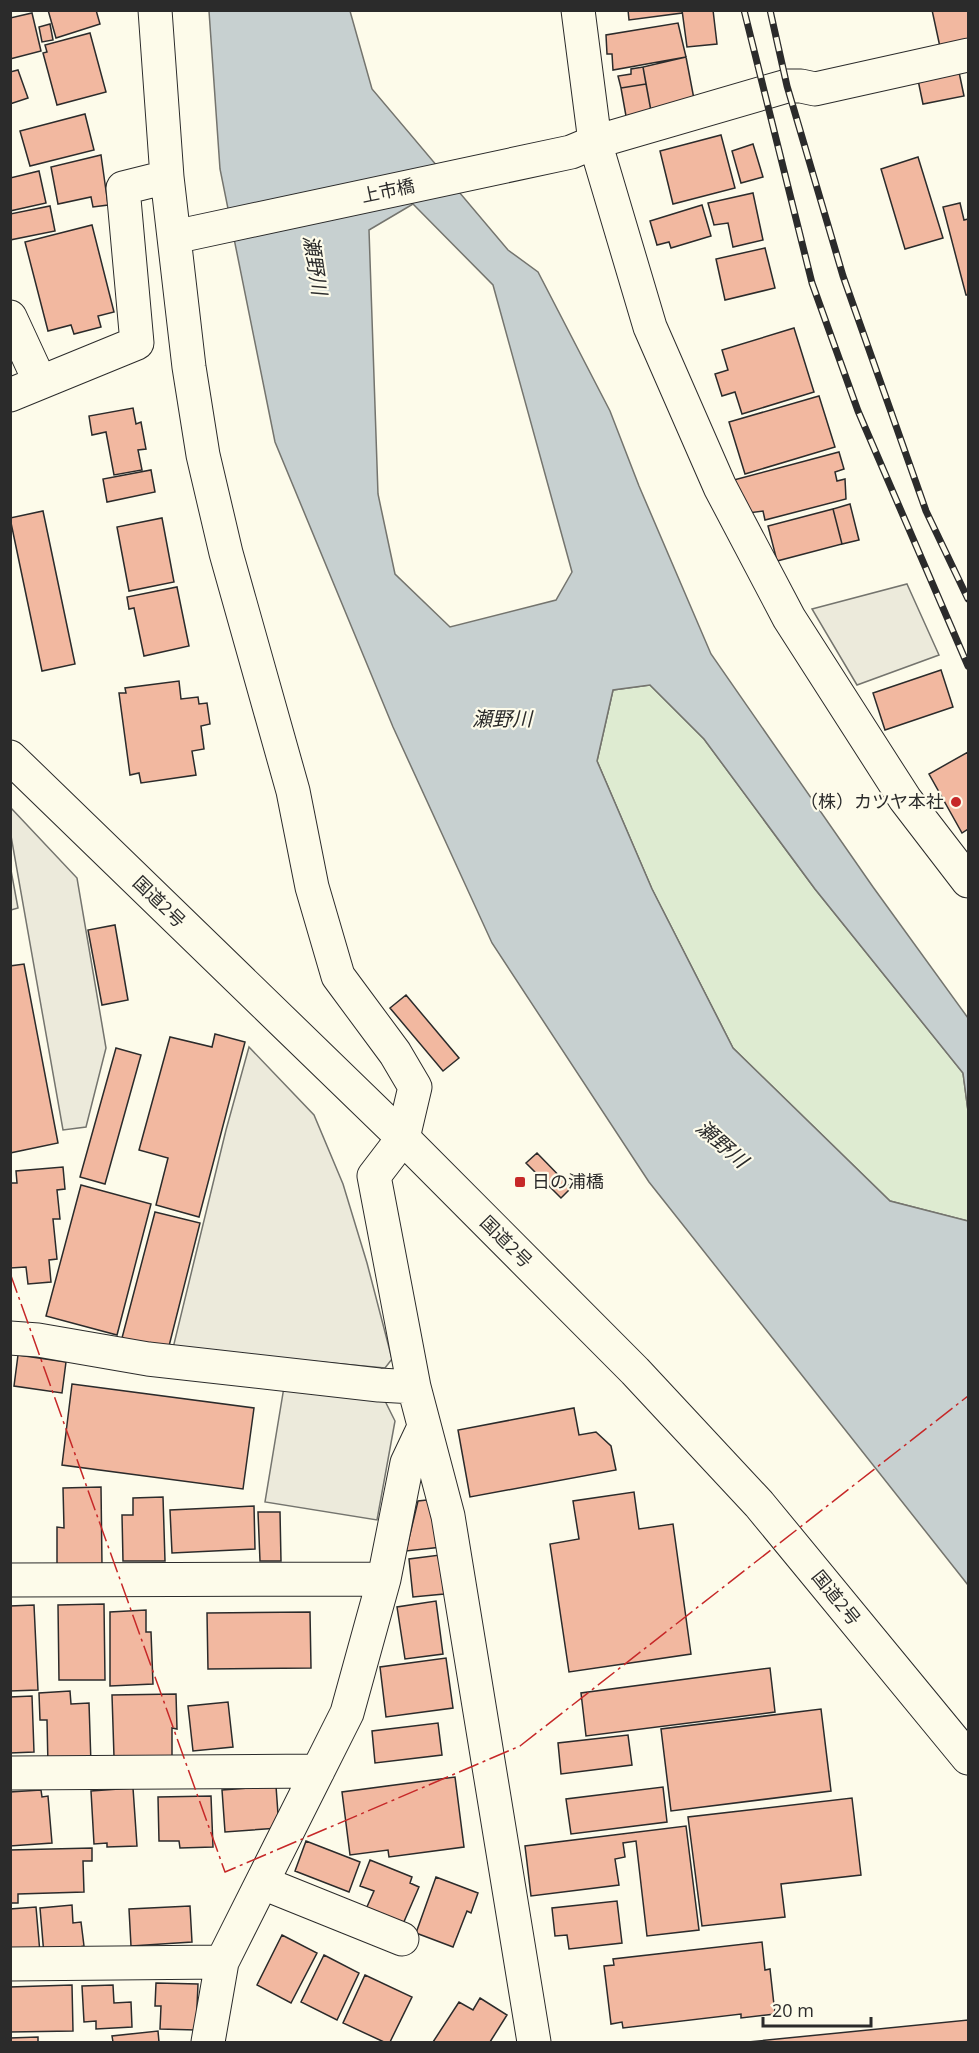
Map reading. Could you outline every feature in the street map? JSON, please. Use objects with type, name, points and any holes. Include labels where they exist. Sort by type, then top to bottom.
[{"type":"main road","points":[[155,10],[167,177],[189,234],[189,367],[203,455],[226,553],[293,791],[312,887],[338,976],[394,1053],[414,1087],[403,1138],[374,1176],[414,1387],[448,1516],[534,2043]]},
{"type":"main road","points":[[578,10],[583,147],[650,327],[720,487],[789,618],[905,799],[969,881]]},
{"type":"main road","name":"上市橋","points":[[189,234],[583,147],[787,87],[801,86],[815,89],[969,55]]},
{"type":"main road","points":[[10,395],[137,343],[123,188],[167,177]]},
{"type":"main road","points":[[10,318],[40,382]]},
{"type":"main road","name":"国道2号","points":[[10,758],[403,1138],[635,1371],[759,1504],[969,1758]]},
{"type":"main road","points":[[10,1338],[38,1340],[148,1359],[414,1387]]},
{"type":"main road","points":[[207,2043],[222,1962],[347,1713],[384,1580],[407,1463],[424,1426]]},
{"type":"main road","points":[[10,1580],[384,1580]]},
{"type":"main road","points":[[10,1773],[318,1771]]},
{"type":"main road","points":[[263,1883],[402,1939]]},
{"type":"main road","points":[[10,1964],[222,1962]]},
{"type":"green space","points":[[650,685],[704,739],[815,889],[963,1073],[968,1111],[968,1221],[890,1201],[733,1048],[652,889],[597,761],[613,690]]},
{"type":"shaded area","points":[[907,584],[939,655],[857,685],[812,609]]},
{"type":"shaded area","points":[[11,808],[77,878],[106,1048],[86,1127],[63,1130],[11,836]]},
{"type":"shaded area","points":[[10,865],[18,908],[11,910],[10,910]]},
{"type":"shaded area","points":[[249,1047],[314,1115],[343,1184],[367,1263],[392,1359],[385,1368],[173,1348],[226,1130]]},
{"type":"shaded area","points":[[284,1387],[384,1399],[395,1421],[377,1520],[265,1502]]},
{"type":"water","name":"瀬野川","points":[[209,11],[350,11],[372,89],[508,250],[538,272],[610,411],[639,486],[711,654],[873,887],[968,1018],[968,1111],[963,1073],[815,889],[704,739],[650,685],[613,690],[597,761],[652,889],[733,1048],[890,1201],[968,1221],[968,1585],[649,1182],[492,943],[393,727],[275,442],[220,169]],"holes":[[[413,204],[493,285],[572,572],[556,600],[450,627],[395,574],[378,494],[369,230]]]},
{"type":"building","points":[[48,10],[96,10],[100,24],[56,38]]},
{"type":"building","points":[[628,10],[682,10],[682,13],[629,20]]},
{"type":"building","points":[[682,10],[713,10],[717,44],[687,47]]},
{"type":"building","points":[[932,10],[968,10],[968,40],[940,47]]},
{"type":"building","points":[[32,13],[41,51],[10,59],[10,18]]},
{"type":"building","points":[[678,23],[686,57],[613,70],[612,54],[607,54],[606,35]]},
{"type":"building","points":[[50,24],[53,40],[42,42],[39,27]]},
{"type":"building","points":[[90,33],[106,92],[57,105],[43,53],[47,52],[45,45]]},
{"type":"building","points":[[686,57],[694,99],[651,111],[643,67]]},
{"type":"building","points":[[643,67],[646,84],[621,88],[618,76],[631,74],[631,69]]},
{"type":"building","points":[[18,70],[28,98],[10,104],[10,72]]},
{"type":"building","points":[[959,72],[964,96],[923,104],[918,80]]},
{"type":"building","points":[[646,84],[651,111],[626,116],[621,88]]},
{"type":"building","points":[[85,114],[94,150],[30,166],[20,131]]},
{"type":"building","points":[[721,135],[735,188],[673,204],[660,151]]},
{"type":"building","points":[[753,144],[763,177],[741,183],[732,151]]},
{"type":"building","points":[[101,155],[108,205],[93,207],[91,197],[58,204],[51,167]]},
{"type":"building","points":[[918,157],[943,238],[905,249],[881,169]]},
{"type":"building","points":[[39,171],[46,203],[10,211],[10,178]]},
{"type":"building","points":[[753,193],[763,240],[733,247],[728,223],[714,225],[708,203]]},
{"type":"building","points":[[960,203],[964,220],[968,219],[968,295],[966,295],[943,207]]},
{"type":"building","points":[[702,205],[711,236],[671,248],[669,242],[657,245],[650,221]]},
{"type":"building","points":[[50,206],[55,231],[10,240],[10,214]]},
{"type":"building","points":[[92,225],[114,312],[98,316],[101,327],[74,334],[71,325],[48,331],[25,242]]},
{"type":"building","points":[[765,248],[775,288],[725,300],[716,259]]},
{"type":"building","points":[[794,328],[814,392],[742,414],[735,392],[722,396],[715,374],[728,370],[722,350]]},
{"type":"building","points":[[819,396],[835,447],[745,474],[729,422]]},
{"type":"building","points":[[133,408],[136,424],[141,422],[146,449],[138,450],[142,470],[114,475],[106,432],[92,435],[89,416]]},
{"type":"building","points":[[839,452],[844,469],[835,472],[837,481],[845,479],[846,499],[765,520],[763,511],[741,514],[730,481]]},
{"type":"building","points":[[151,470],[155,492],[107,502],[103,479]]},
{"type":"building","points":[[850,504],[859,540],[842,544],[833,509]]},
{"type":"building","points":[[833,509],[842,544],[777,561],[768,526]]},
{"type":"building","points":[[43,511],[75,664],[42,671],[10,518]]},
{"type":"building","points":[[162,518],[174,582],[129,591],[117,527]]},
{"type":"building","points":[[177,587],[189,646],[144,656],[134,608],[129,609],[127,597]]},
{"type":"building","points":[[941,670],[953,707],[885,730],[873,693]]},
{"type":"building","points":[[179,681],[181,699],[198,697],[199,704],[207,703],[210,724],[201,726],[204,749],[192,751],[196,775],[141,783],[139,773],[130,775],[119,693],[126,693],[125,688]]},
{"type":"building","name":"（株）カツヤ本社","points":[[968,752],[968,829],[962,833],[929,774]]},
{"type":"building","points":[[115,925],[128,1000],[102,1005],[88,930]]},
{"type":"building","points":[[24,964],[58,1143],[10,1153],[10,966]]},
{"type":"building","points":[[406,995],[459,1058],[443,1071],[390,1008]]},
{"type":"building","points":[[215,1034],[245,1042],[199,1217],[156,1205],[168,1158],[139,1150],[170,1037],[212,1047]]},
{"type":"building","points":[[116,1048],[141,1055],[105,1184],[80,1177]]},
{"type":"building","points":[[537,1153],[571,1188],[561,1198],[526,1163]]},
{"type":"building","points":[[63,1167],[65,1189],[57,1190],[60,1219],[53,1219],[57,1259],[49,1260],[51,1282],[28,1284],[26,1267],[10,1268],[10,1183],[17,1183],[16,1171]]},
{"type":"building","points":[[81,1185],[151,1204],[117,1335],[46,1316]]},
{"type":"building","points":[[155,1212],[200,1223],[168,1350],[122,1338]]},
{"type":"building","points":[[18,1355],[66,1362],[62,1393],[14,1386]]},
{"type":"building","points":[[72,1384],[254,1408],[243,1489],[62,1465]]},
{"type":"building","points":[[574,1408],[579,1435],[596,1432],[611,1446],[616,1470],[470,1497],[458,1430]]},
{"type":"building","points":[[101,1487],[102,1565],[57,1565],[57,1527],[64,1528],[63,1488]]},
{"type":"building","points":[[634,1492],[639,1529],[673,1524],[691,1654],[569,1672],[550,1544],[579,1539],[573,1501]]},
{"type":"building","points":[[163,1497],[165,1561],[123,1561],[122,1515],[133,1515],[133,1498]]},
{"type":"building","points":[[436,1499],[442,1547],[406,1551],[418,1501]]},
{"type":"building","points":[[254,1506],[255,1549],[172,1553],[170,1510]]},
{"type":"building","points":[[258,1512],[280,1512],[281,1561],[260,1561]]},
{"type":"building","points":[[440,1555],[444,1594],[413,1597],[409,1559]]},
{"type":"building","points":[[436,1601],[443,1654],[405,1659],[397,1607]]},
{"type":"building","points":[[104,1604],[105,1680],[59,1680],[58,1605]]},
{"type":"building","points":[[34,1605],[38,1690],[10,1691],[10,1606]]},
{"type":"building","points":[[146,1610],[146,1632],[151,1632],[153,1684],[110,1686],[110,1612]]},
{"type":"building","points":[[310,1612],[311,1668],[208,1669],[207,1613]]},
{"type":"building","points":[[446,1658],[453,1708],[386,1717],[380,1667]]},
{"type":"building","points":[[770,1668],[775,1712],[586,1736],[581,1693]]},
{"type":"building","points":[[70,1691],[71,1704],[89,1703],[91,1764],[48,1766],[47,1720],[40,1720],[39,1693]]},
{"type":"building","points":[[176,1694],[177,1729],[172,1728],[172,1762],[114,1757],[112,1695]]},
{"type":"building","points":[[32,1696],[34,1752],[10,1753],[10,1697]]},
{"type":"building","points":[[228,1702],[233,1747],[193,1751],[188,1706]]},
{"type":"building","points":[[821,1709],[831,1791],[671,1811],[661,1729]]},
{"type":"building","points":[[438,1723],[442,1755],[375,1763],[372,1731]]},
{"type":"building","points":[[628,1735],[632,1765],[561,1774],[558,1743]]},
{"type":"building","points":[[455,1777],[464,1847],[389,1857],[388,1850],[350,1855],[342,1792]]},
{"type":"building","points":[[276,1786],[279,1828],[225,1832],[222,1790]]},
{"type":"building","points":[[663,1787],[667,1822],[571,1834],[566,1799]]},
{"type":"building","points":[[133,1788],[137,1846],[107,1847],[107,1843],[94,1844],[91,1791]]},
{"type":"building","points":[[41,1790],[42,1797],[48,1796],[52,1843],[10,1846],[10,1792]]},
{"type":"building","points":[[211,1796],[213,1847],[180,1848],[179,1841],[159,1841],[158,1797]]},
{"type":"building","points":[[852,1798],[861,1875],[781,1884],[785,1917],[702,1926],[688,1817]]},
{"type":"building","points":[[686,1826],[699,1930],[647,1936],[636,1841],[623,1843],[625,1857],[615,1859],[619,1885],[531,1896],[525,1846]]},
{"type":"building","points":[[306,1841],[360,1862],[349,1892],[295,1871]]},
{"type":"building","points":[[92,1848],[92,1861],[83,1861],[84,1892],[18,1894],[18,1903],[10,1903],[10,1850]]},
{"type":"building","points":[[370,1860],[412,1877],[410,1883],[419,1887],[403,1924],[366,1909],[374,1891],[360,1886]]},
{"type":"building","points":[[436,1877],[478,1893],[471,1913],[467,1911],[453,1947],[416,1933]]},
{"type":"building","points":[[617,1901],[622,1943],[569,1949],[567,1935],[555,1936],[552,1908]]},
{"type":"building","points":[[72,1905],[73,1923],[81,1922],[84,1946],[44,1955],[40,1908]]},
{"type":"building","points":[[190,1906],[192,1942],[131,1946],[129,1909]]},
{"type":"building","points":[[36,1907],[40,1953],[10,1956],[10,1909]]},
{"type":"building","points":[[282,1935],[317,1953],[291,2003],[257,1985]]},
{"type":"building","points":[[762,1942],[765,1970],[770,1969],[775,2014],[741,2018],[741,2014],[623,2028],[622,2022],[611,2024],[604,1966],[614,1965],[613,1959]]},
{"type":"building","points":[[324,1955],[359,1973],[337,2020],[301,2002]]},
{"type":"building","points":[[365,1975],[412,1997],[390,2042],[384,2042],[343,2023]]},
{"type":"building","points":[[156,1983],[198,1984],[196,2030],[160,2029],[161,2006],[155,2006]]},
{"type":"building","points":[[72,1985],[73,2031],[10,2032],[10,1987]]},
{"type":"building","points":[[113,1985],[114,2003],[131,2002],[132,2027],[96,2029],[96,2021],[84,2022],[82,1986]]},
{"type":"building","points":[[480,1998],[507,2015],[490,2042],[433,2042],[459,2002],[473,2010]]},
{"type":"building","points":[[968,2020],[968,2042],[748,2042]]},
{"type":"building","points":[[158,2031],[159,2042],[113,2042],[112,2036]]},
{"type":"building","points":[[38,2037],[38,2042],[10,2042],[10,2038]]},
{"type":"railway","points":[[744,10],[812,283],[858,411],[968,666]]},
{"type":"railway","points":[[770,10],[787,86],[843,276],[926,511],[968,599]]},
{"type":"power","points":[[10,1273],[225,1872],[520,1746],[968,1396]]},
{"type":"place","name":"（株）カツヤ本社","points":[[956,802]]},
{"type":"place","name":"日の浦橋","points":[[520,1182]]}]
